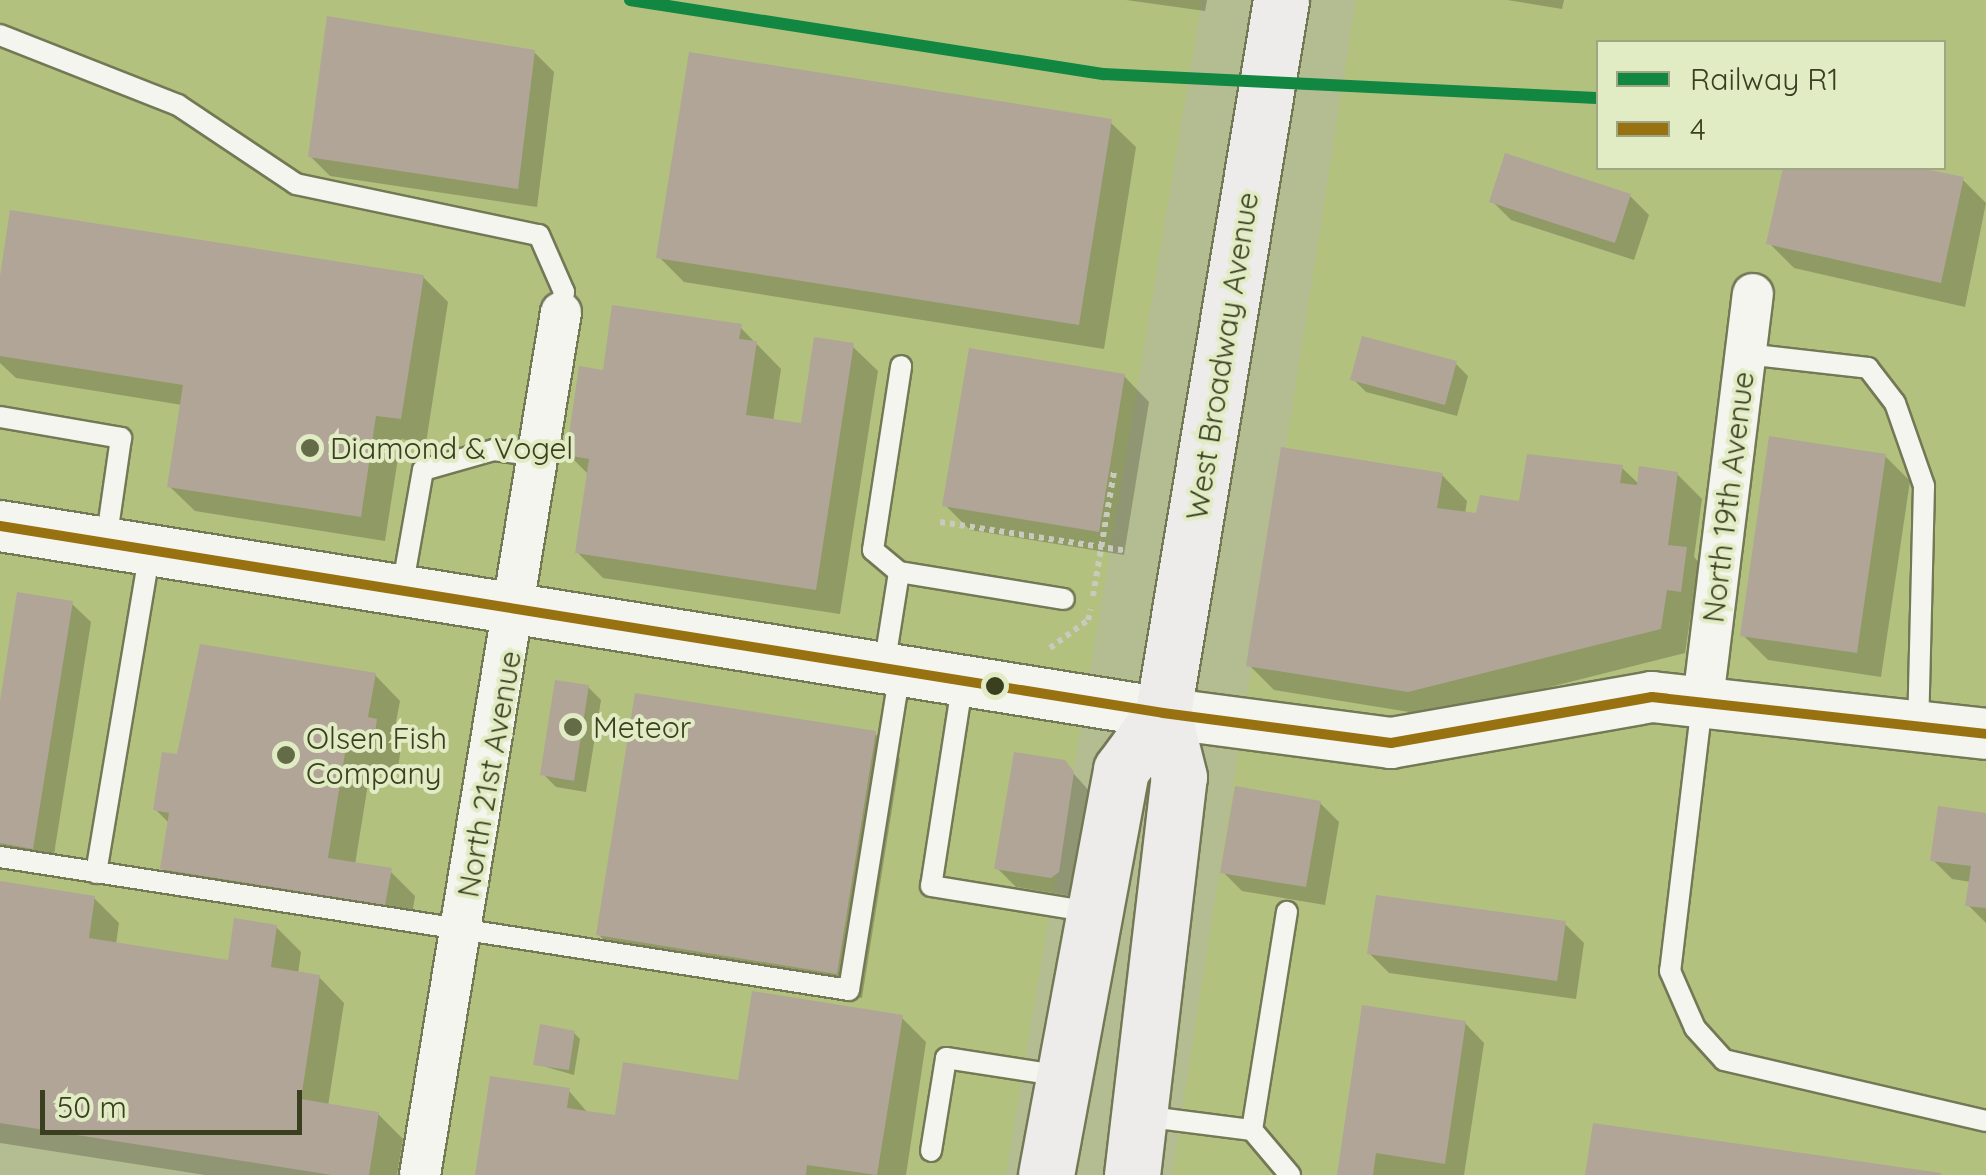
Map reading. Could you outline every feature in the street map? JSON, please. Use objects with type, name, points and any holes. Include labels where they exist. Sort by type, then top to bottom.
[{"type":"main road","name":"West Broadway Avenue","points":[[1132,1175],[1179,777],[1163,713],[1281,0]]},
{"type":"main road","name":"West Broadway Avenue","points":[[1046,1175],[1122,770],[1163,713]]},
{"type":"street","name":"North 19th Avenue","points":[[1703,700],[1753,294]]},
{"type":"street","name":"North 21st Avenue","points":[[420,1175],[517,607],[561,312]]},
{"type":"street","points":[[0,526],[1163,713],[1420,742],[1652,697],[1986,734]]},
{"type":"lane","points":[[0,35],[178,105],[296,184],[539,235],[564,292],[561,312]]},
{"type":"lane","points":[[1746,354],[1868,368],[1895,404],[1924,486],[1918,726]]},
{"type":"lane","points":[[901,366],[874,550],[899,572],[1064,598]]},
{"type":"lane","points":[[0,418],[122,438],[128,546],[96,873]]},
{"type":"lane","points":[[402,589],[423,470],[494,450],[540,456]]},
{"type":"lane","points":[[0,857],[849,990],[892,669],[899,572]]},
{"type":"lane","points":[[963,680],[931,886],[1098,914]]},
{"type":"lane","points":[[1703,700],[1670,970],[1694,1028],[1724,1060],[1986,1121]]},
{"type":"lane","points":[[1252,1130],[1287,912]]},
{"type":"lane","points":[[931,1152],[946,1058],[1064,1076]]},
{"type":"lane","points":[[1140,1116],[1252,1130],[1290,1175]]},
{"type":"path","points":[[1050,648],[1088,620],[1114,472]]},
{"type":"path","points":[[940,522],[1128,551]]},
{"type":"shaded area","points":[[0,0],[1202,0],[1006,1175],[356,1175],[0,1120]]},
{"type":"shaded area","points":[[1356,0],[1986,0],[1986,1175],[1172,1175]]},
{"type":"building","points":[[327,16],[535,50],[518,189],[308,157]]},
{"type":"building","points":[[689,52],[1112,119],[1079,325],[656,258]]},
{"type":"building","points":[[1505,153],[1631,194],[1615,243],[1489,202]]},
{"type":"building","points":[[1783,170],[1930,170],[1964,177],[1941,283],[1766,244]]},
{"type":"building","points":[[10,210],[424,275],[401,419],[376,416],[361,517],[167,487],[183,385],[0,356],[0,276]]},
{"type":"building","points":[[612,305],[742,324],[739,339],[757,341],[746,415],[801,423],[814,337],[854,343],[816,590],[575,553],[589,459],[566,455],[579,366],[603,370]]},
{"type":"building","points":[[1362,336],[1457,361],[1445,405],[1350,380]]},
{"type":"building","points":[[969,348],[1125,374],[1099,532],[942,506]]},
{"type":"building","points":[[1769,436],[1886,454],[1857,653],[1740,636]]},
{"type":"building","points":[[1281,447],[1443,473],[1437,508],[1476,513],[1480,495],[1519,501],[1527,454],[1623,465],[1620,483],[1637,485],[1639,466],[1678,472],[1668,545],[1687,547],[1681,592],[1667,590],[1661,629],[1408,692],[1246,666]]},
{"type":"building","points":[[17,592],[73,601],[33,849],[0,843],[0,701]]},
{"type":"building","points":[[200,644],[376,673],[368,717],[377,719],[373,746],[347,741],[328,858],[392,868],[385,905],[160,869],[169,813],[153,810],[162,752],[177,754]]},
{"type":"building","points":[[555,680],[589,685],[574,781],[540,775]]},
{"type":"building","points":[[635,693],[876,731],[837,974],[596,935]]},
{"type":"building","points":[[1014,752],[1065,760],[1074,772],[1059,872],[1051,878],[994,869]]},
{"type":"building","points":[[1235,786],[1321,801],[1306,887],[1220,873]]},
{"type":"building","points":[[1938,806],[1986,813],[1986,908],[1965,906],[1971,866],[1930,861]]},
{"type":"building","points":[[0,881],[95,896],[89,938],[228,960],[234,918],[277,925],[271,967],[320,975],[301,1099],[379,1112],[369,1175],[332,1175],[0,1123]]},
{"type":"building","points":[[1376,895],[1566,921],[1557,981],[1367,954]]},
{"type":"building","points":[[752,991],[903,1015],[877,1175],[807,1165],[806,1175],[475,1175],[490,1076],[570,1088],[567,1108],[615,1115],[623,1062],[738,1080]]},
{"type":"building","points":[[1362,1005],[1466,1021],[1445,1164],[1376,1153],[1373,1175],[1337,1175]]},
{"type":"building","points":[[540,1024],[575,1031],[569,1070],[533,1065]]},
{"type":"building","points":[[1593,1123],[1941,1173],[1941,1175],[1585,1175]]},
{"type":"rail line","name":"R1","points":[[630,0],[1104,74],[1596,98]]},
{"type":"transit line","name":"4","points":[[0,526],[1163,713],[1391,743],[1652,697],[1986,734]]},
{"type":"place","name":"Diamond & Vogel","points":[[310,448]]},
{"type":"place","name":"Meteor","points":[[573,727]]},
{"type":"place","name":"Olsen Fish Company","points":[[286,755]]}]
